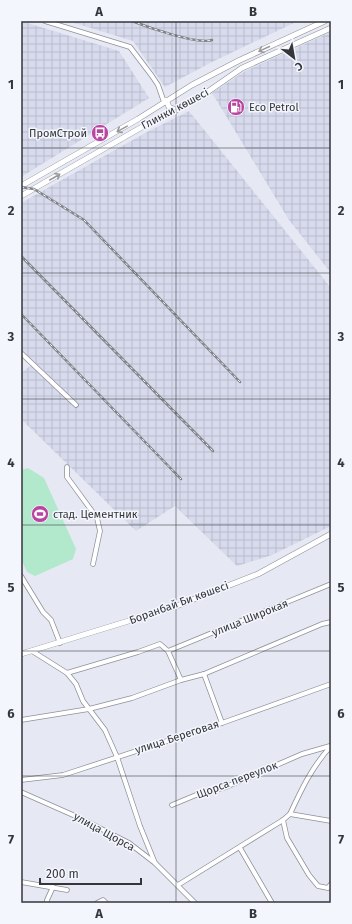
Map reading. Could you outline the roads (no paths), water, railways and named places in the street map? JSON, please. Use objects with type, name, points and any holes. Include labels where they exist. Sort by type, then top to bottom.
[{"type":"main road","name":"Глинки көшесі","points":[[21,186],[138,120],[165,101],[192,85],[240,60],[325,21]]},
{"type":"main road","name":"Глинки көшесі","points":[[21,196],[221,84],[242,68],[331,28]]},
{"type":"main road","points":[[217,73],[221,78],[221,84]]},
{"type":"main road","points":[[165,101],[169,107],[176,110]]},
{"type":"main road","name":"Боранбай Би көшесі","points":[[21,654],[174,607],[258,574],[331,534]]},
{"type":"street","points":[[45,21],[130,47],[155,80],[165,101]]},
{"type":"street","points":[[62,162],[68,170]]},
{"type":"street","points":[[21,353],[76,405]]},
{"type":"street","points":[[67,468],[67,477],[97,518],[100,531],[93,564]]},
{"type":"street","points":[[21,576],[43,612],[51,620],[60,643]]},
{"type":"street","name":"улица Широкая","points":[[168,651],[331,584]]},
{"type":"street","points":[[21,720],[89,709],[132,698],[181,680],[204,674],[322,624],[331,622]]},
{"type":"street","points":[[67,673],[160,644],[168,651],[181,680]]},
{"type":"street","points":[[32,651],[67,673],[76,684],[83,701],[104,730],[117,757],[140,826],[155,863]]},
{"type":"street","points":[[204,674],[222,723]]},
{"type":"street","name":"улица Береговая","points":[[21,780],[63,775],[222,723],[331,684]]},
{"type":"street","points":[[178,886],[240,848],[290,814],[314,766],[331,746]]},
{"type":"street","name":"Щорса переулок","points":[[172,806],[196,795],[226,787],[302,754],[331,746]]},
{"type":"street","name":"улица Щорса","points":[[21,792],[82,818],[129,843],[155,863],[195,903]]},
{"type":"street","points":[[290,814],[331,821]]},
{"type":"street","points":[[283,820],[287,838],[309,875],[318,886],[328,888],[331,884]]},
{"type":"street","points":[[240,848],[272,903]]},
{"type":"street","points":[[21,882],[67,890]]},
{"type":"street","points":[[47,903],[53,887]]},
{"type":"street","points":[[97,903],[104,901]]},
{"type":"railway","points":[[132,21],[184,38],[205,41],[212,40]]},
{"type":"railway","points":[[21,187],[34,189],[84,220],[240,382]]},
{"type":"railway","points":[[21,256],[213,451]]},
{"type":"railway","points":[[21,314],[181,479]]},
{"type":"place","name":"Eco Petrol","points":[[236,107]]},
{"type":"place","name":"ПромСтрой","points":[[100,133]]},
{"type":"place","name":"стад. Цементник","points":[[40,514]]}]
